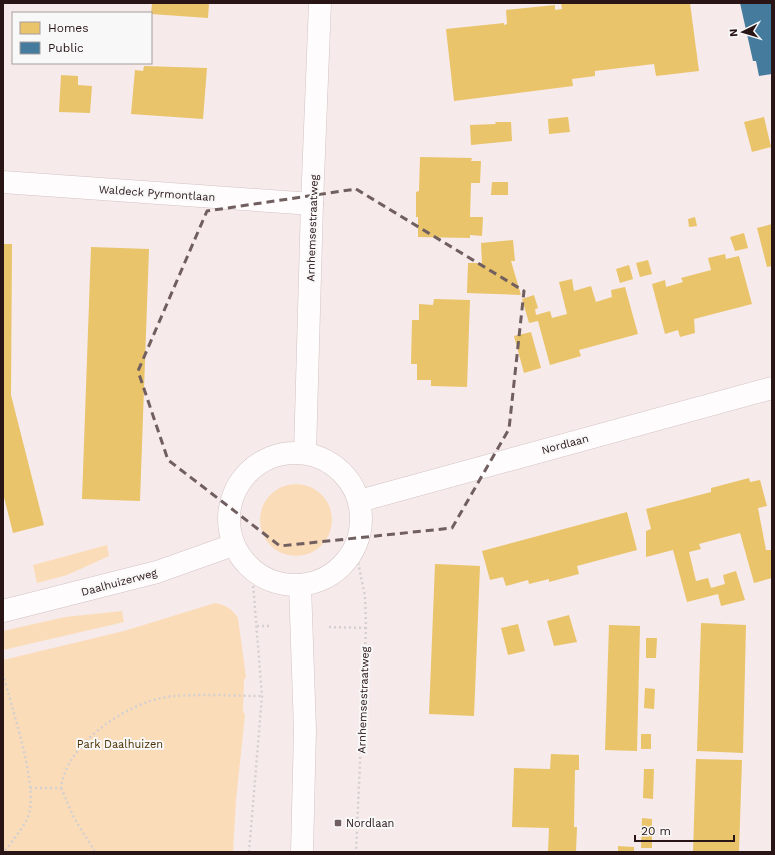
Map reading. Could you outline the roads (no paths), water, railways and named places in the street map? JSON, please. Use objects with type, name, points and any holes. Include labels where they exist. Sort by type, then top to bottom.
[{"type":"main road","name":"Arnhemsestraatweg","points":[[306,453],[312,204],[320,3]]},
{"type":"main road","name":"Waldeck Pyrmontlaan","points":[[3,182],[312,204]]},
{"type":"main road","name":"Nordlaan","points":[[359,501],[772,388]]},
{"type":"main road","points":[[288,452],[306,453],[324,458],[339,469],[351,483],[359,501],[361,516],[360,533],[355,548],[345,562],[332,574],[317,582],[300,586],[277,583],[252,571],[241,559],[233,545],[229,528],[228,510],[233,493],[242,478],[255,465],[270,456],[288,452]]},
{"type":"main road","name":"Daalhuizerweg","points":[[3,611],[157,572],[233,545]]},
{"type":"main road","points":[[300,586],[305,730],[302,852]]},
{"type":"place","name":"Nordlaan","points":[[338,823]]},
{"type":"park label","name":"Park Daalhuizen","points":[[120,744]]}]
